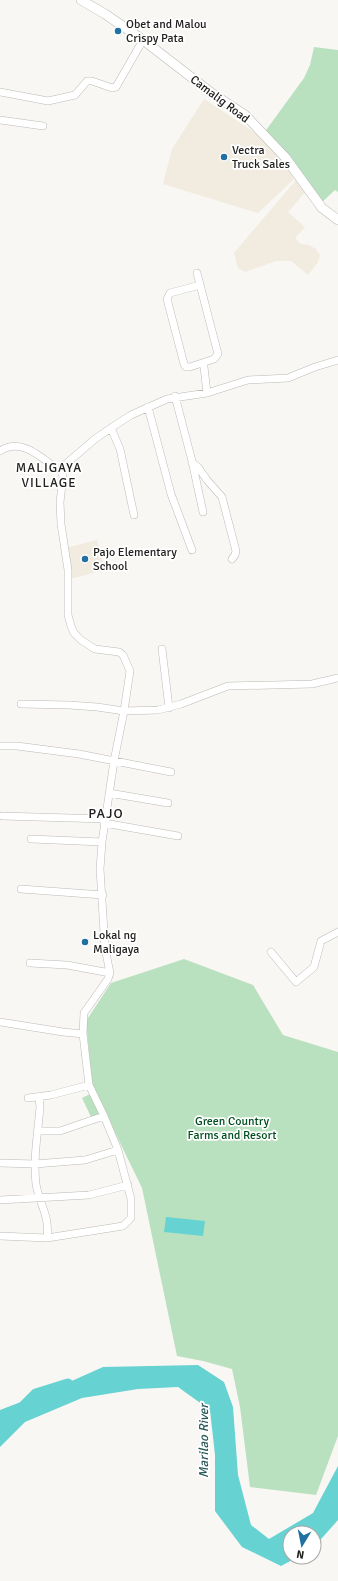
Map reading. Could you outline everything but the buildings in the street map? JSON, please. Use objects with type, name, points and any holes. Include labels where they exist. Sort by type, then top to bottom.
[{"type":"main road","name":"Camalig Road","points":[[81,0],[105,14],[143,40],[213,94],[245,115],[281,152],[322,208],[338,220]]},
{"type":"street","points":[[0,92],[48,101],[75,95],[87,81],[92,81],[112,88],[116,87],[143,40]]},
{"type":"street","points":[[0,120],[43,126]]},
{"type":"street","points":[[197,273],[218,354],[214,359],[190,367],[184,364],[167,299],[170,293],[200,286]]},
{"type":"street","points":[[60,469],[111,428],[131,415],[176,396],[207,393],[248,380],[288,378],[315,367],[338,360]]},
{"type":"street","points":[[202,363],[204,367],[207,393]]},
{"type":"street","points":[[176,396],[203,512]]},
{"type":"street","points":[[148,407],[171,494],[192,550]]},
{"type":"street","points":[[111,428],[120,449],[134,515]]},
{"type":"street","points":[[0,451],[18,446],[28,448],[57,469],[60,469],[63,476],[60,508],[62,539],[68,570],[68,615],[74,633],[81,640],[95,649],[119,652],[123,655],[130,671],[104,821],[100,869],[103,895],[105,948],[110,973],[108,979],[84,1013],[82,1034],[89,1085],[118,1150],[128,1185],[132,1206],[131,1218],[129,1222],[123,1226],[47,1238],[0,1236]]},
{"type":"street","points":[[192,463],[198,467],[222,497],[236,551],[232,559]]},
{"type":"street","points":[[162,648],[170,708]]},
{"type":"street","points":[[21,704],[69,705],[124,711],[158,710],[170,708],[228,686],[312,684],[338,678]]},
{"type":"street","points":[[0,746],[16,746],[46,750],[171,772]]},
{"type":"street","points":[[109,794],[168,803]]},
{"type":"street","points":[[2,816],[104,821],[178,836]]},
{"type":"street","points":[[31,838],[102,842]]},
{"type":"street","points":[[21,889],[103,895]]},
{"type":"street","points":[[271,952],[296,982],[314,967],[321,941],[338,932]]},
{"type":"street","points":[[30,963],[67,965],[110,973]]},
{"type":"street","points":[[0,1022],[82,1034]]},
{"type":"street","points":[[28,1098],[39,1097],[89,1085]]},
{"type":"street","points":[[39,1097],[35,1164],[37,1188],[47,1221],[47,1238]]},
{"type":"street","points":[[38,1131],[60,1131],[104,1116]]},
{"type":"street","points":[[0,1163],[35,1164],[85,1160],[118,1150]]},
{"type":"street","points":[[0,1200],[89,1195],[128,1185]]},
{"type":"shaded area","name":"Vectra Truck Sales","points":[[204,99],[260,136],[285,164],[294,179],[258,213],[163,184],[172,149]]},
{"type":"shaded area","points":[[296,180],[307,190],[288,212],[305,227],[295,238],[301,244],[309,245],[316,249],[320,255],[318,262],[308,275],[291,261],[276,261],[245,272],[238,268],[234,253]]},
{"type":"shaded area","name":"Pajo Elementary School","points":[[97,540],[105,570],[70,579],[66,548]]},
{"type":"green space","points":[[314,47],[338,50],[338,192],[335,190],[319,205],[264,133],[304,78],[310,65]]},
{"type":"green space","name":"Green Country Farms and Resort","points":[[184,959],[253,985],[283,1035],[338,1052],[338,1436],[316,1495],[250,1487],[240,1407],[232,1369],[177,1356],[142,1188],[92,1085],[86,1021],[111,983]]},
{"type":"green space","points":[[92,1093],[103,1114],[92,1119],[82,1098]]},
{"type":"water","points":[[166,1217],[205,1221],[203,1236],[164,1232]]},
{"type":"water","points":[[198,1365],[224,1382],[233,1407],[238,1475],[251,1525],[269,1539],[282,1531],[283,1565],[281,1566],[242,1547],[215,1511],[215,1455],[210,1410],[178,1387],[138,1389],[82,1398],[25,1422],[0,1447],[0,1410],[47,1392],[103,1367]]},
{"type":"water","points":[[338,1466],[338,1520],[322,1538],[322,1525],[293,1525],[313,1513]]},
{"type":"waterway","name":"Marilao River","points":[[23,1407],[36,1394],[68,1384]]},
{"type":"place","name":"Obet and Malou Crispy Pata","points":[[118,31]]},
{"type":"place","name":"Vectra Truck Sales","points":[[224,157]]},
{"type":"place","name":"Pajo Elementary School","points":[[85,559]]},
{"type":"place","name":"Lokal ng Maligaya","points":[[85,942]]},
{"type":"district","name":"MALIGAYA VILLAGE","points":[[49,474]]},
{"type":"district","name":"PAJO","points":[[106,813]]}]
